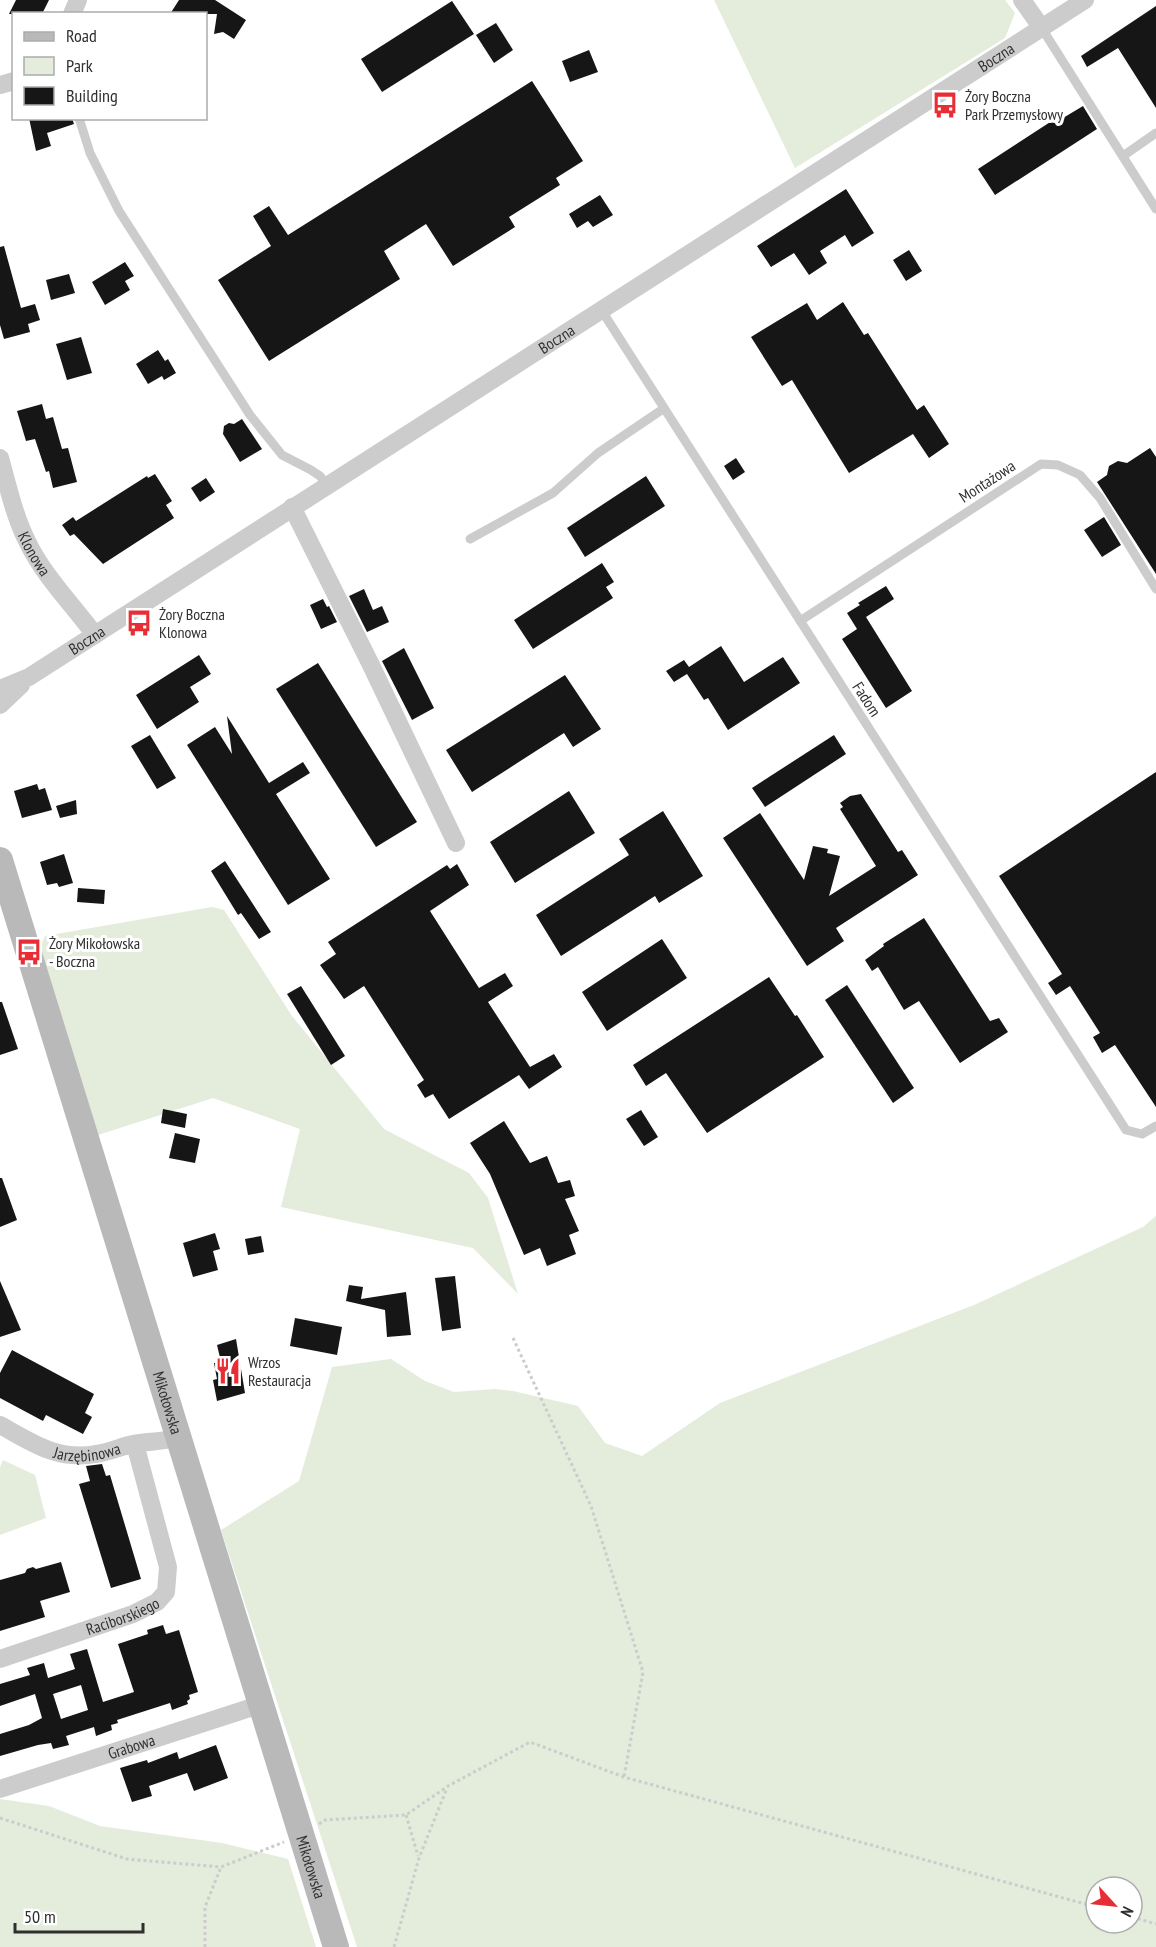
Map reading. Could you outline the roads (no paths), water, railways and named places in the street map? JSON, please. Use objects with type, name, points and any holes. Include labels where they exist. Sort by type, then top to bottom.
[{"type":"street","points":[[1022,0],[1041,27]]},
{"type":"street","name":"Boczna","points":[[0,689],[28,677],[1085,0]]},
{"type":"street","name":"Klonowa","points":[[0,458],[15,514],[27,543],[42,567],[95,634]]},
{"type":"street","points":[[292,507],[366,654],[456,843]]},
{"type":"street","name":"Boczna","points":[[0,705],[28,677]]},
{"type":"street","name":"Mikołowska","points":[[0,860],[336,1947]]},
{"type":"street","name":"Jarzębinowa","points":[[0,1425],[41,1448],[60,1455],[95,1454],[135,1444],[179,1437]]},
{"type":"street","name":"Raciborskiego","points":[[0,1659],[133,1614],[158,1602],[166,1592],[168,1567],[135,1444]]},
{"type":"street","name":"Grabowa","points":[[0,1790],[262,1704]]},
{"type":"lane","points":[[1041,27],[1156,209]]},
{"type":"lane","points":[[80,120],[90,153],[119,211],[250,415],[282,455],[320,476],[327,485]]},
{"type":"lane","points":[[1123,156],[1156,133]]},
{"type":"lane","name":"Fadom","points":[[602,311],[1126,1130],[1142,1134],[1156,1126]]},
{"type":"lane","points":[[470,538],[553,493],[598,453],[663,409]]},
{"type":"lane","name":"Montażowa","points":[[800,621],[1041,464],[1058,465],[1080,476],[1100,498],[1156,589]]},
{"type":"place","name":"Żory Boczna Park Przemysłowy","points":[[945,105]]},
{"type":"place","name":"Żory Boczna Klonowa","points":[[139,623]]},
{"type":"place","name":"Żory Mikołowska - Boczna","points":[[29,952]]},
{"type":"place","name":"Wrzos Restauracja","points":[[228,1371]]}]
